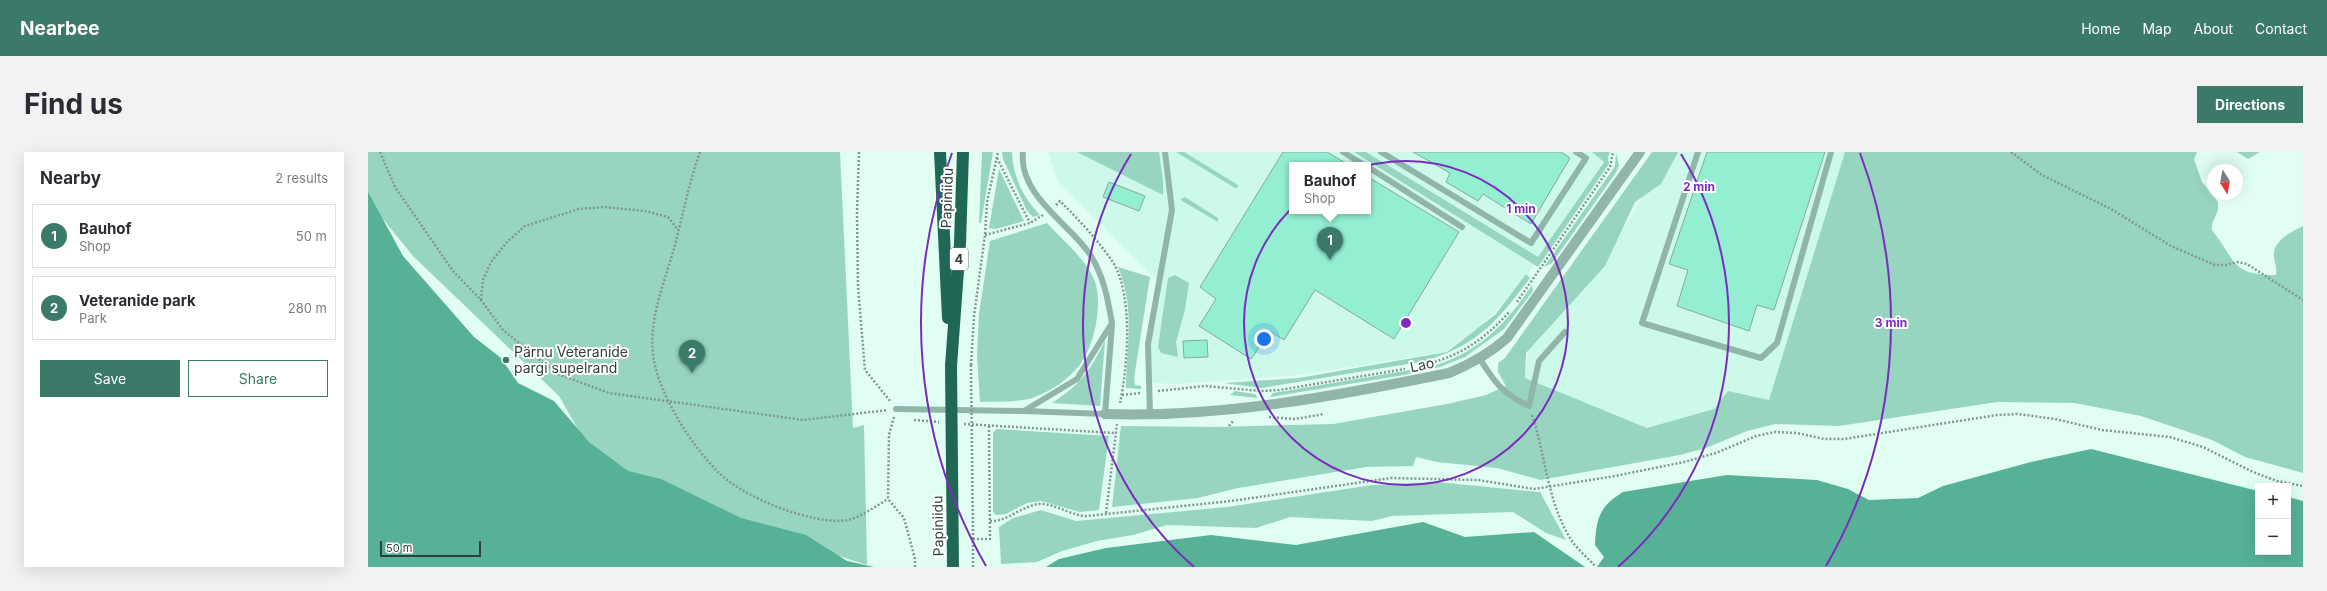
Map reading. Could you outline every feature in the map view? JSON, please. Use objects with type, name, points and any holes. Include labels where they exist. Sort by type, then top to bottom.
[{"type":"highway","name":"Papiniidu","points":[[940,152],[951,366],[953,567]]},
{"type":"highway","name":"Papiniidu","points":[[951,366],[960,243],[963,152]]},
{"type":"street","name":"Lao","points":[[1105,414],[1150,415],[1279,404],[1449,374],[1480,359],[1507,338],[1638,153]]},
{"type":"lane","points":[[896,409],[1024,410],[1105,414],[1112,323],[1106,289],[1091,256],[1049,211],[1029,185],[1022,157],[1023,152]]},
{"type":"lane","points":[[1150,415],[1148,344],[1172,210],[1165,152]]},
{"type":"lane","points":[[1343,152],[1359,162]]},
{"type":"lane","points":[[1382,152],[1530,243],[1586,158],[1576,152]]},
{"type":"lane","points":[[1698,152],[1642,323],[1761,358],[1777,342],[1831,152]]},
{"type":"lane","points":[[1371,169],[1462,226]]},
{"type":"lane","points":[[1024,410],[1077,379],[1112,323]]},
{"type":"lane","points":[[1480,359],[1495,383],[1511,398],[1529,406],[1539,361],[1565,332]]},
{"type":"path","points":[[380,152],[394,187],[453,271],[481,300],[503,330],[558,374],[609,393],[803,420],[896,409]]},
{"type":"path","points":[[700,152],[657,303],[653,354],[658,378],[669,401],[684,428],[718,472],[739,488],[758,498],[810,517],[832,521],[849,520],[888,499]]},
{"type":"path","points":[[860,152],[856,213],[858,280],[865,370],[896,409]]},
{"type":"path","points":[[973,567],[971,365],[974,316],[988,202],[998,152]]},
{"type":"path","points":[[1422,366],[1449,358],[1474,345],[1496,327],[1511,311],[1610,167],[1613,152]]},
{"type":"path","points":[[2011,152],[2042,175],[2111,209],[2171,246],[2216,265],[2226,266],[2237,262],[2247,264],[2303,300]]},
{"type":"path","points":[[997,158],[1030,223]]},
{"type":"path","points":[[985,235],[1030,223],[1060,202],[1083,224],[1114,265],[1123,292],[1128,319],[1122,395],[1115,433],[1106,513]]},
{"type":"path","points":[[481,300],[483,280],[491,262],[507,242],[525,226],[579,210],[604,207],[645,211],[668,217],[678,230]]},
{"type":"path","points":[[1122,395],[1205,386],[1261,391],[1279,390],[1407,368]]},
{"type":"path","points":[[1529,406],[1540,437],[1544,464],[1558,514],[1572,542],[1595,566]]},
{"type":"path","points":[[896,409],[889,434],[888,499],[904,518],[915,559],[915,567]]},
{"type":"path","points":[[1263,417],[1295,419],[1324,414]]},
{"type":"path","points":[[990,521],[998,521],[1020,509],[1042,504],[1076,516],[1231,501],[1391,478],[1478,480],[1534,489],[1615,476],[1684,462],[1716,453],[1756,436],[1775,432],[1798,433],[1824,439],[1844,439],[1997,414],[2018,414],[2055,419],[2102,430],[2170,437],[2203,447],[2253,472],[2277,481],[2303,486]]},
{"type":"path","points":[[1229,426],[1234,420],[1240,419]]},
{"type":"path","points":[[973,539],[990,539],[990,426],[1115,433]]},
{"type":"shaded area","points":[[368,152],[840,152],[853,428],[864,425],[867,565],[783,538],[597,463],[559,396],[414,257],[368,201]]},
{"type":"shaded area","points":[[982,152],[993,152],[981,223],[979,223]]},
{"type":"shaded area","points":[[1002,152],[1012,152],[1014,170],[1020,186],[1024,194],[1040,215],[1033,217],[1027,211],[1003,159]]},
{"type":"shaded area","points":[[1049,152],[1608,152],[1581,198],[1517,289],[1476,330],[1444,352],[1300,375],[1177,384],[1149,383],[1148,344],[1159,283],[1057,180]]},
{"type":"shaded area","points":[[1077,152],[1159,152],[1163,180],[1163,195]]},
{"type":"shaded area","points":[[1176,152],[1184,152],[1238,185],[1237,188],[1235,188]]},
{"type":"shaded area","points":[[1354,152],[1366,152],[1538,257],[1604,162],[1592,152],[1610,152],[1608,158],[1609,164],[1538,267]]},
{"type":"shaded area","points":[[1616,152],[1619,166],[1615,174],[1552,263],[1544,267],[1615,166]]},
{"type":"shaded area","points":[[1652,152],[1678,152],[1661,184],[1635,202],[1605,266],[1526,353],[1525,378],[1647,428],[1714,409],[1728,391],[1769,400],[1845,152],[2197,152],[2194,159],[2202,182],[2207,188],[2207,200],[2216,200],[2218,202],[2218,210],[2212,224],[2212,230],[2231,258],[2243,269],[2261,274],[2276,275],[2274,251],[2276,246],[2283,238],[2303,226],[2303,473],[2245,457],[2212,440],[2141,416],[2075,403],[1997,402],[1839,426],[1775,424],[1747,431],[1706,448],[1680,455],[1540,480],[1497,468],[1437,462],[1416,457],[1413,466],[1366,467],[1238,488],[1198,498],[1112,507],[1121,426],[1216,427],[1333,424],[1447,404],[1486,395],[1506,386],[1498,372],[1498,363],[1505,358]]},
{"type":"shaded area","points":[[1664,152],[1847,152],[1769,400],[1728,391],[1714,409],[1647,428],[1525,379],[1529,345],[1601,264],[1637,206]]},
{"type":"shaded area","points":[[2237,152],[2260,152],[2248,159]]},
{"type":"shaded area","points":[[999,169],[1024,221],[996,229],[989,228]]},
{"type":"shaded area","points":[[368,192],[403,256],[474,337],[501,358],[518,383],[554,401],[589,442],[628,471],[661,479],[741,518],[806,535],[847,561],[874,567],[368,567]]},
{"type":"shaded area","points":[[1185,197],[1218,218],[1218,222],[1182,201],[1181,199]]},
{"type":"shaded area","points":[[1047,223],[1082,260],[1093,276],[1096,285],[1098,294],[1097,317],[1088,351],[1073,373],[1047,392],[1029,399],[980,402],[977,355],[979,314],[990,241]]},
{"type":"shaded area","points":[[1118,267],[1150,277],[1134,378],[1135,385],[1141,386],[1141,389],[1126,388],[1129,327],[1127,297]]},
{"type":"shaded area","points":[[1526,274],[1530,278],[1495,320],[1470,341],[1439,356],[1420,362],[1261,388],[1224,383],[1299,378],[1447,352],[1496,314]]},
{"type":"shaded area","points":[[1175,275],[1189,283],[1185,310],[1176,342],[1178,357],[1161,353],[1158,347],[1168,278]]},
{"type":"shaded area","points":[[1532,285],[1533,291],[1504,329],[1465,357],[1440,367],[1404,375],[1270,397],[1273,393],[1434,366],[1450,360],[1478,344],[1502,324]]},
{"type":"shaded area","points":[[1105,340],[1100,406],[1052,403],[1070,390],[1084,376],[1095,360]]},
{"type":"shaded area","points":[[1235,391],[1255,394],[1258,398],[1230,395]]},
{"type":"shaded area","points":[[996,429],[1109,436],[1099,510],[1080,512],[1041,501],[1027,503],[1006,514],[996,515],[993,512],[993,433]]},
{"type":"shaded area","points":[[2091,449],[2255,490],[2255,555],[2291,555],[2291,498],[2303,501],[2303,567],[1597,567],[1604,557],[1595,545],[1598,520],[1609,502],[1623,492],[1727,475],[1817,480],[1848,489],[1869,500],[1918,498],[1943,486],[2031,462]]},
{"type":"shaded area","points":[[1437,482],[1540,492],[1566,540],[1546,533],[1513,512],[1392,516],[1372,521],[1290,517],[1256,528],[1167,525],[1133,535],[1097,541],[1062,551],[1037,562],[1001,564],[999,527],[1013,518],[1041,510],[1076,521],[1227,507],[1372,485]]},
{"type":"shaded area","points":[[1423,522],[1465,537],[1534,532],[1585,567],[1046,567],[1059,559],[1106,548],[1211,535],[1296,545]]},
{"type":"building","points":[[1283,152],[1327,152],[1344,162],[1289,162],[1289,214],[1371,214],[1371,179],[1459,232],[1394,339],[1315,290],[1284,340],[1270,331],[1251,359],[1199,326],[1216,299],[1200,287]]},
{"type":"building","points":[[1413,152],[1561,152],[1570,158],[1531,224],[1483,194],[1478,201],[1446,182],[1450,173]]},
{"type":"building","points":[[1707,152],[1825,152],[1774,310],[1757,305],[1749,331],[1677,306],[1688,270],[1669,264]]},
{"type":"building","points":[[1109,182],[1145,196],[1139,211],[1103,197]]},
{"type":"building","points":[[1207,340],[1208,357],[1184,358],[1183,341]]},
{"type":"place","name":"Bauhof","points":[[1330,260]]},
{"type":"place","name":"Pärnu Veteranide pargi supelrand","points":[[506,360]]},
{"type":"place","name":"Veteranide park","points":[[692,373]]}]
